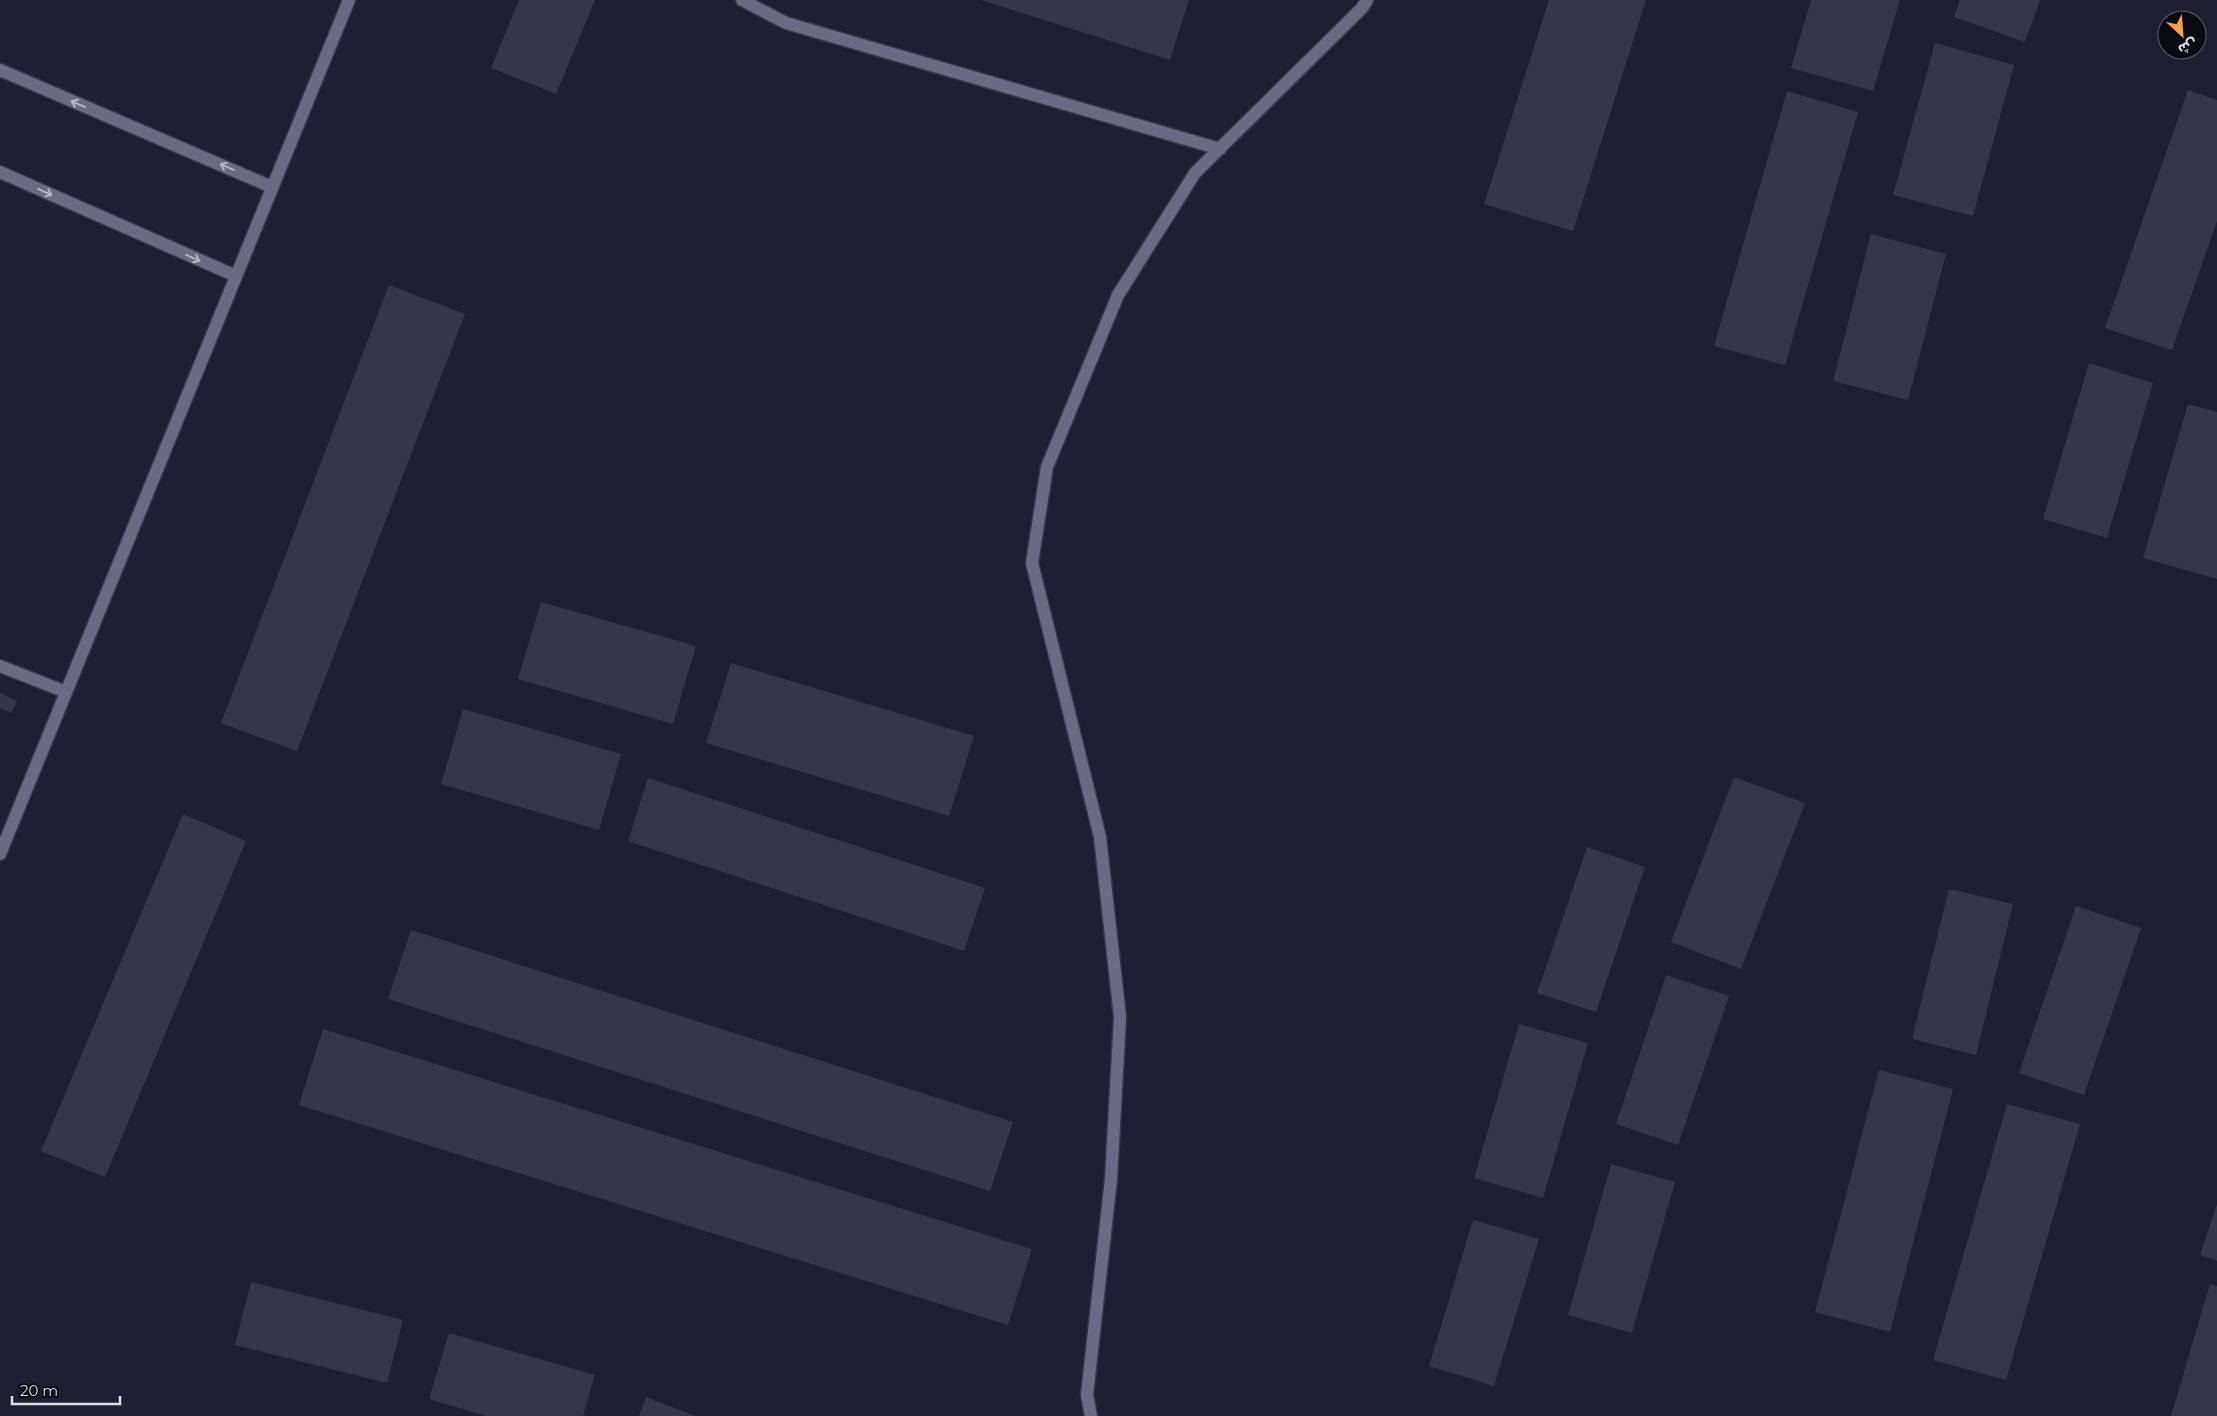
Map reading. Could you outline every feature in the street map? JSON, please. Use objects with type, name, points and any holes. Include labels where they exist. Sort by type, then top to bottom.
[{"type":"street","points":[[0,854],[349,0]]},
{"type":"street","points":[[742,0],[786,22],[1220,149]]},
{"type":"street","points":[[1091,1416],[1087,1395],[1111,1179],[1120,1017],[1100,837],[1032,563],[1047,467],[1118,295],[1195,173],[1362,8],[1367,0]]},
{"type":"street","points":[[0,70],[272,186]]},
{"type":"street","points":[[0,172],[236,276]]},
{"type":"street","points":[[0,666],[66,692]]},
{"type":"building","points":[[519,0],[595,0],[556,94],[491,68]]},
{"type":"building","points":[[981,0],[1189,0],[1170,60]]},
{"type":"building","points":[[1549,0],[1646,0],[1573,231],[1484,204]]},
{"type":"building","points":[[1811,0],[1900,0],[1873,91],[1791,68]]},
{"type":"building","points":[[1960,0],[2040,0],[2025,42],[1954,17]]},
{"type":"building","points":[[1935,43],[2014,65],[1973,216],[1893,195]]},
{"type":"building","points":[[2188,90],[2217,100],[2217,221],[2172,350],[2105,328]]},
{"type":"building","points":[[1787,91],[1858,112],[1785,365],[1714,346]]},
{"type":"building","points":[[1871,234],[1946,254],[1908,400],[1833,381]]},
{"type":"building","points":[[389,285],[465,314],[297,751],[221,723]]},
{"type":"building","points":[[2089,363],[2153,383],[2107,538],[2043,519]]},
{"type":"building","points":[[2188,404],[2217,412],[2217,579],[2143,558]]},
{"type":"building","points":[[541,602],[696,646],[673,724],[518,679]]},
{"type":"building","points":[[731,663],[974,736],[949,816],[706,743]]},
{"type":"building","points":[[0,693],[17,701],[11,713],[0,708]]},
{"type":"building","points":[[463,709],[621,754],[599,830],[441,784]]},
{"type":"building","points":[[1734,777],[1805,803],[1741,969],[1671,942]]},
{"type":"building","points":[[648,778],[985,888],[964,951],[628,841]]},
{"type":"building","points":[[183,814],[246,841],[105,1177],[41,1151]]},
{"type":"building","points":[[1587,847],[1645,867],[1596,1012],[1537,993]]},
{"type":"building","points":[[1949,889],[2013,904],[1976,1055],[1912,1039]]},
{"type":"building","points":[[2076,906],[2141,928],[2084,1095],[2019,1073]]},
{"type":"building","points":[[411,930],[1013,1122],[990,1191],[388,999]]},
{"type":"building","points":[[1666,975],[1729,996],[1678,1145],[1616,1124]]},
{"type":"building","points":[[1519,1024],[1588,1043],[1543,1198],[1474,1178]]},
{"type":"building","points":[[323,1029],[1032,1249],[1008,1325],[299,1105]]},
{"type":"building","points":[[1879,1070],[1953,1089],[1890,1332],[1815,1312]]},
{"type":"building","points":[[2007,1104],[2080,1124],[2006,1380],[1933,1360]]},
{"type":"building","points":[[1611,1164],[1675,1182],[1632,1333],[1568,1315]]},
{"type":"building","points":[[2217,1204],[2217,1261],[2200,1255]]},
{"type":"building","points":[[1473,1220],[1539,1239],[1494,1386],[1429,1366]]},
{"type":"building","points":[[251,1282],[403,1320],[387,1383],[235,1345]]},
{"type":"building","points":[[2210,1284],[2217,1286],[2217,1416],[2171,1416]]},
{"type":"building","points":[[449,1333],[595,1375],[583,1416],[486,1416],[429,1399]]},
{"type":"building","points":[[646,1397],[695,1416],[639,1416]]}]
